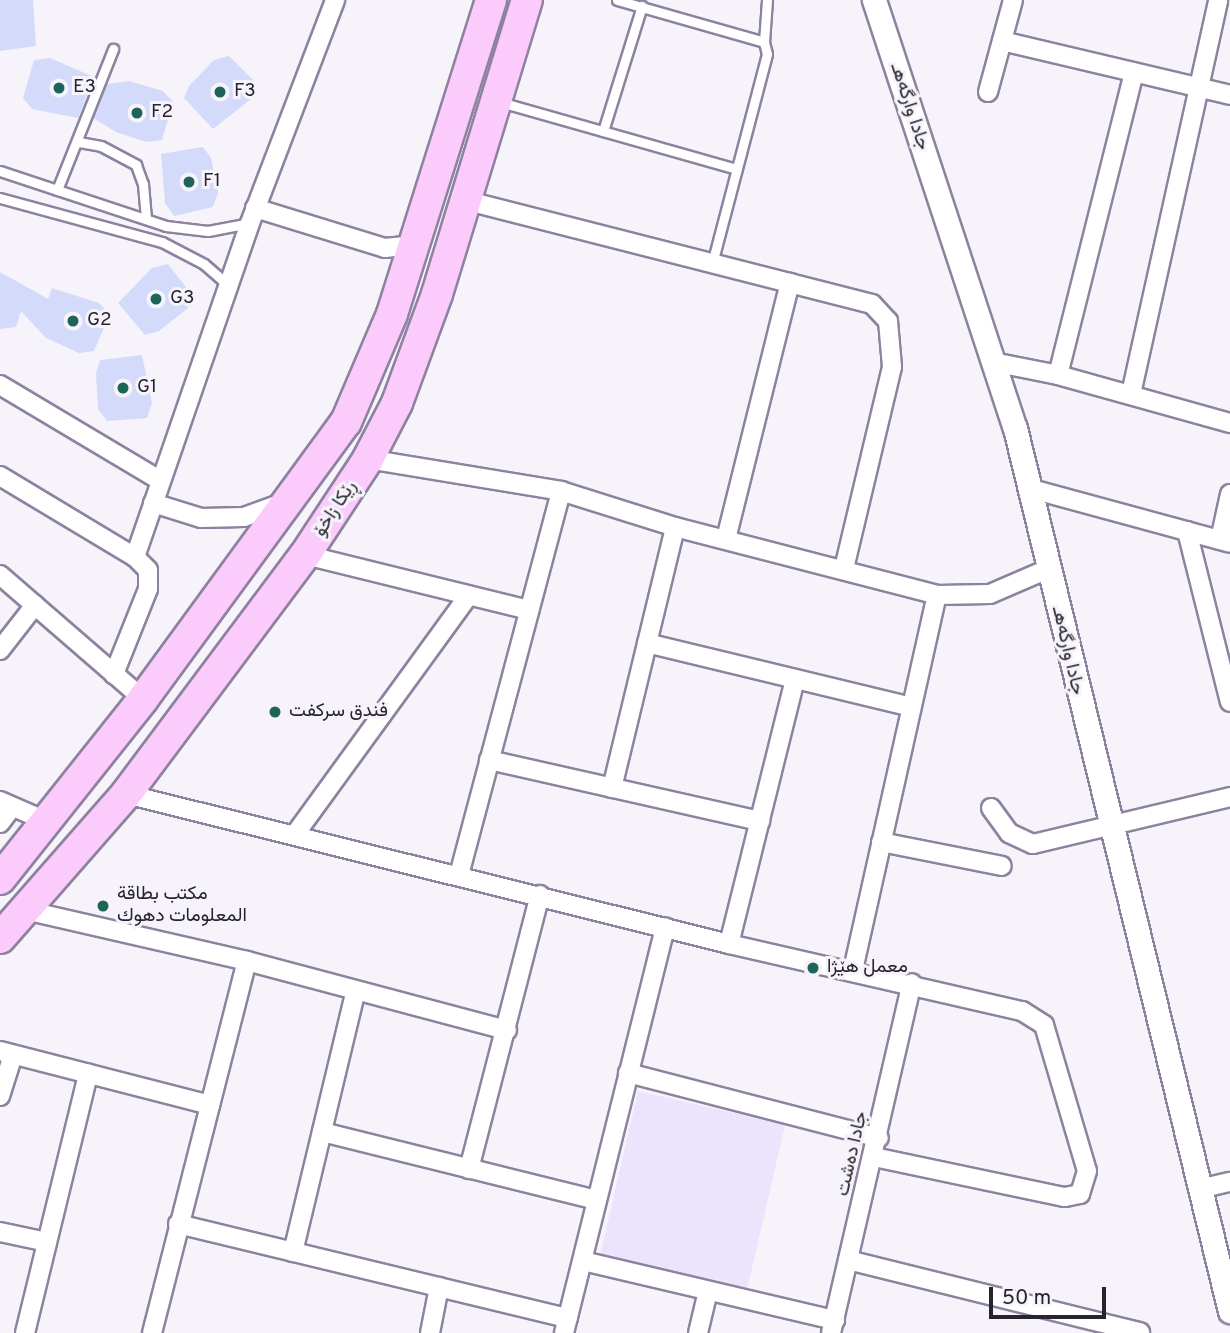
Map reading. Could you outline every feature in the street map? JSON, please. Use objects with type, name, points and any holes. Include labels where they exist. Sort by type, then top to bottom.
[{"type":"highway","points":[[0,879],[143,699],[346,422],[405,275],[491,0]]},
{"type":"highway","name":"ڕێکا زاخۆ","points":[[0,938],[126,794],[305,555],[368,459],[397,402],[433,306],[527,0]]},
{"type":"street","points":[[135,557],[252,216],[335,0]]},
{"type":"street","name":"جادا وارگه‌هـ","points":[[874,0],[1015,428],[1109,827],[1230,1311]]},
{"type":"street","points":[[883,25],[889,0]]},
{"type":"street","points":[[988,92],[1013,0]]},
{"type":"street","points":[[1131,394],[1218,0]]},
{"type":"street","points":[[1002,41],[1230,94]]},
{"type":"street","points":[[1058,375],[1134,72]]},
{"type":"street","points":[[464,200],[872,304],[888,321],[891,335],[890,379],[844,569]]},
{"type":"street","points":[[252,216],[385,248],[405,246],[416,239]]},
{"type":"street","points":[[385,248],[405,275]]},
{"type":"street","points":[[726,539],[790,283]]},
{"type":"street","points":[[993,362],[1058,375],[1230,423]]},
{"type":"street","points":[[0,385],[161,481]]},
{"type":"street","points":[[368,459],[561,491],[676,527],[937,595],[990,594],[1048,569]]},
{"type":"street","points":[[0,476],[135,557],[148,570],[148,589],[114,674]]},
{"type":"street","points":[[1028,488],[1225,541],[1230,494]]},
{"type":"street","points":[[459,875],[561,491]]},
{"type":"street","points":[[153,503],[201,518],[244,517],[289,501]]},
{"type":"street","points":[[612,788],[676,527]]},
{"type":"street","points":[[1187,531],[1229,696]]},
{"type":"street","points":[[305,555],[529,610]]},
{"type":"street","points":[[0,575],[143,699]]},
{"type":"street","points":[[853,970],[937,595]]},
{"type":"street","points":[[296,833],[468,596]]},
{"type":"street","points":[[0,650],[35,606]]},
{"type":"street","points":[[647,643],[911,707]]},
{"type":"street","points":[[729,943],[795,679]]},
{"type":"street","points":[[489,760],[760,821]]},
{"type":"street","points":[[126,794],[296,833],[729,943],[912,983],[1038,1019],[1048,1033],[1088,1180],[1080,1194],[1064,1197],[875,1157]]},
{"type":"street","points":[[992,808],[1009,833],[1033,844],[1230,797]]},
{"type":"street","points":[[0,823],[6,804],[46,821]]},
{"type":"street","points":[[881,842],[1002,866]]},
{"type":"street","points":[[469,1169],[507,1031],[540,895]]},
{"type":"street","points":[[25,910],[247,961],[507,1031]]},
{"type":"street","points":[[178,1224],[439,1287],[566,1325],[665,927]]},
{"type":"street","points":[[152,1333],[247,961]]},
{"type":"street","name":"جادا دەشت","points":[[833,1326],[875,1157],[912,983]]},
{"type":"street","points":[[293,1252],[356,990]]},
{"type":"street","points":[[0,1096],[7,1053],[210,1105]]},
{"type":"street","points":[[25,1333],[88,1073]]},
{"type":"street","points":[[628,1073],[879,1138]]},
{"type":"street","points":[[322,1132],[597,1200]]},
{"type":"street","points":[[1199,1189],[1230,1182]]},
{"type":"street","points":[[0,1231],[47,1242]]},
{"type":"street","points":[[848,1260],[1108,1329],[1140,1332]]},
{"type":"street","points":[[583,1261],[708,1291],[833,1326]]},
{"type":"street","points":[[430,1333],[439,1287]]},
{"type":"street","points":[[698,1333],[708,1291]]},
{"type":"lane","points":[[617,0],[764,42]]},
{"type":"lane","points":[[712,265],[767,54],[764,42],[767,0]]},
{"type":"lane","points":[[603,131],[642,6]]},
{"type":"lane","points":[[57,190],[79,142],[113,49]]},
{"type":"lane","points":[[495,101],[737,170]]},
{"type":"lane","points":[[79,142],[102,146],[136,165],[144,184],[146,219]]},
{"type":"lane","points":[[0,171],[146,219],[194,231],[252,216]]},
{"type":"lane","points":[[0,198],[162,242],[204,264],[228,285]]},
{"type":"shaded area","points":[[638,1091],[785,1125],[745,1300],[598,1266]]},
{"type":"building","points":[[0,0],[33,0],[36,46],[0,51]]},
{"type":"building","name":"F3","points":[[229,56],[257,84],[251,99],[213,129],[184,98],[189,86],[214,60]]},
{"type":"building","name":"E3","points":[[50,58],[94,77],[78,118],[32,109],[23,98],[34,60]]},
{"type":"building","name":"F2","points":[[129,81],[163,91],[173,102],[162,140],[146,142],[116,132],[93,118],[107,84]]},
{"type":"building","name":"F1","points":[[203,147],[211,158],[218,193],[213,207],[174,216],[165,203],[161,154]]},
{"type":"building","name":"G3","points":[[168,264],[192,295],[187,309],[159,331],[145,335],[118,303],[152,268]]},
{"type":"building","name":"G2","points":[[0,272],[48,299],[52,288],[99,303],[110,314],[94,351],[79,353],[46,338],[21,311],[16,327],[0,329]]},
{"type":"building","name":"G1","points":[[142,355],[152,403],[147,418],[107,421],[98,409],[96,373],[100,360]]},
{"type":"place","name":"E3","points":[[59,88]]},
{"type":"place","name":"F3","points":[[220,92]]},
{"type":"place","name":"F2","points":[[137,113]]},
{"type":"place","name":"F1","points":[[189,182]]},
{"type":"place","name":"G3","points":[[156,299]]},
{"type":"place","name":"G2","points":[[73,321]]},
{"type":"place","name":"G1","points":[[123,388]]},
{"type":"place","name":"فندق سركفت","points":[[275,712]]},
{"type":"place","name":"مكتب بطاقة المعلومات دهوك","points":[[103,906]]},
{"type":"place","name":"معمل ھێژا","points":[[813,968]]}]
